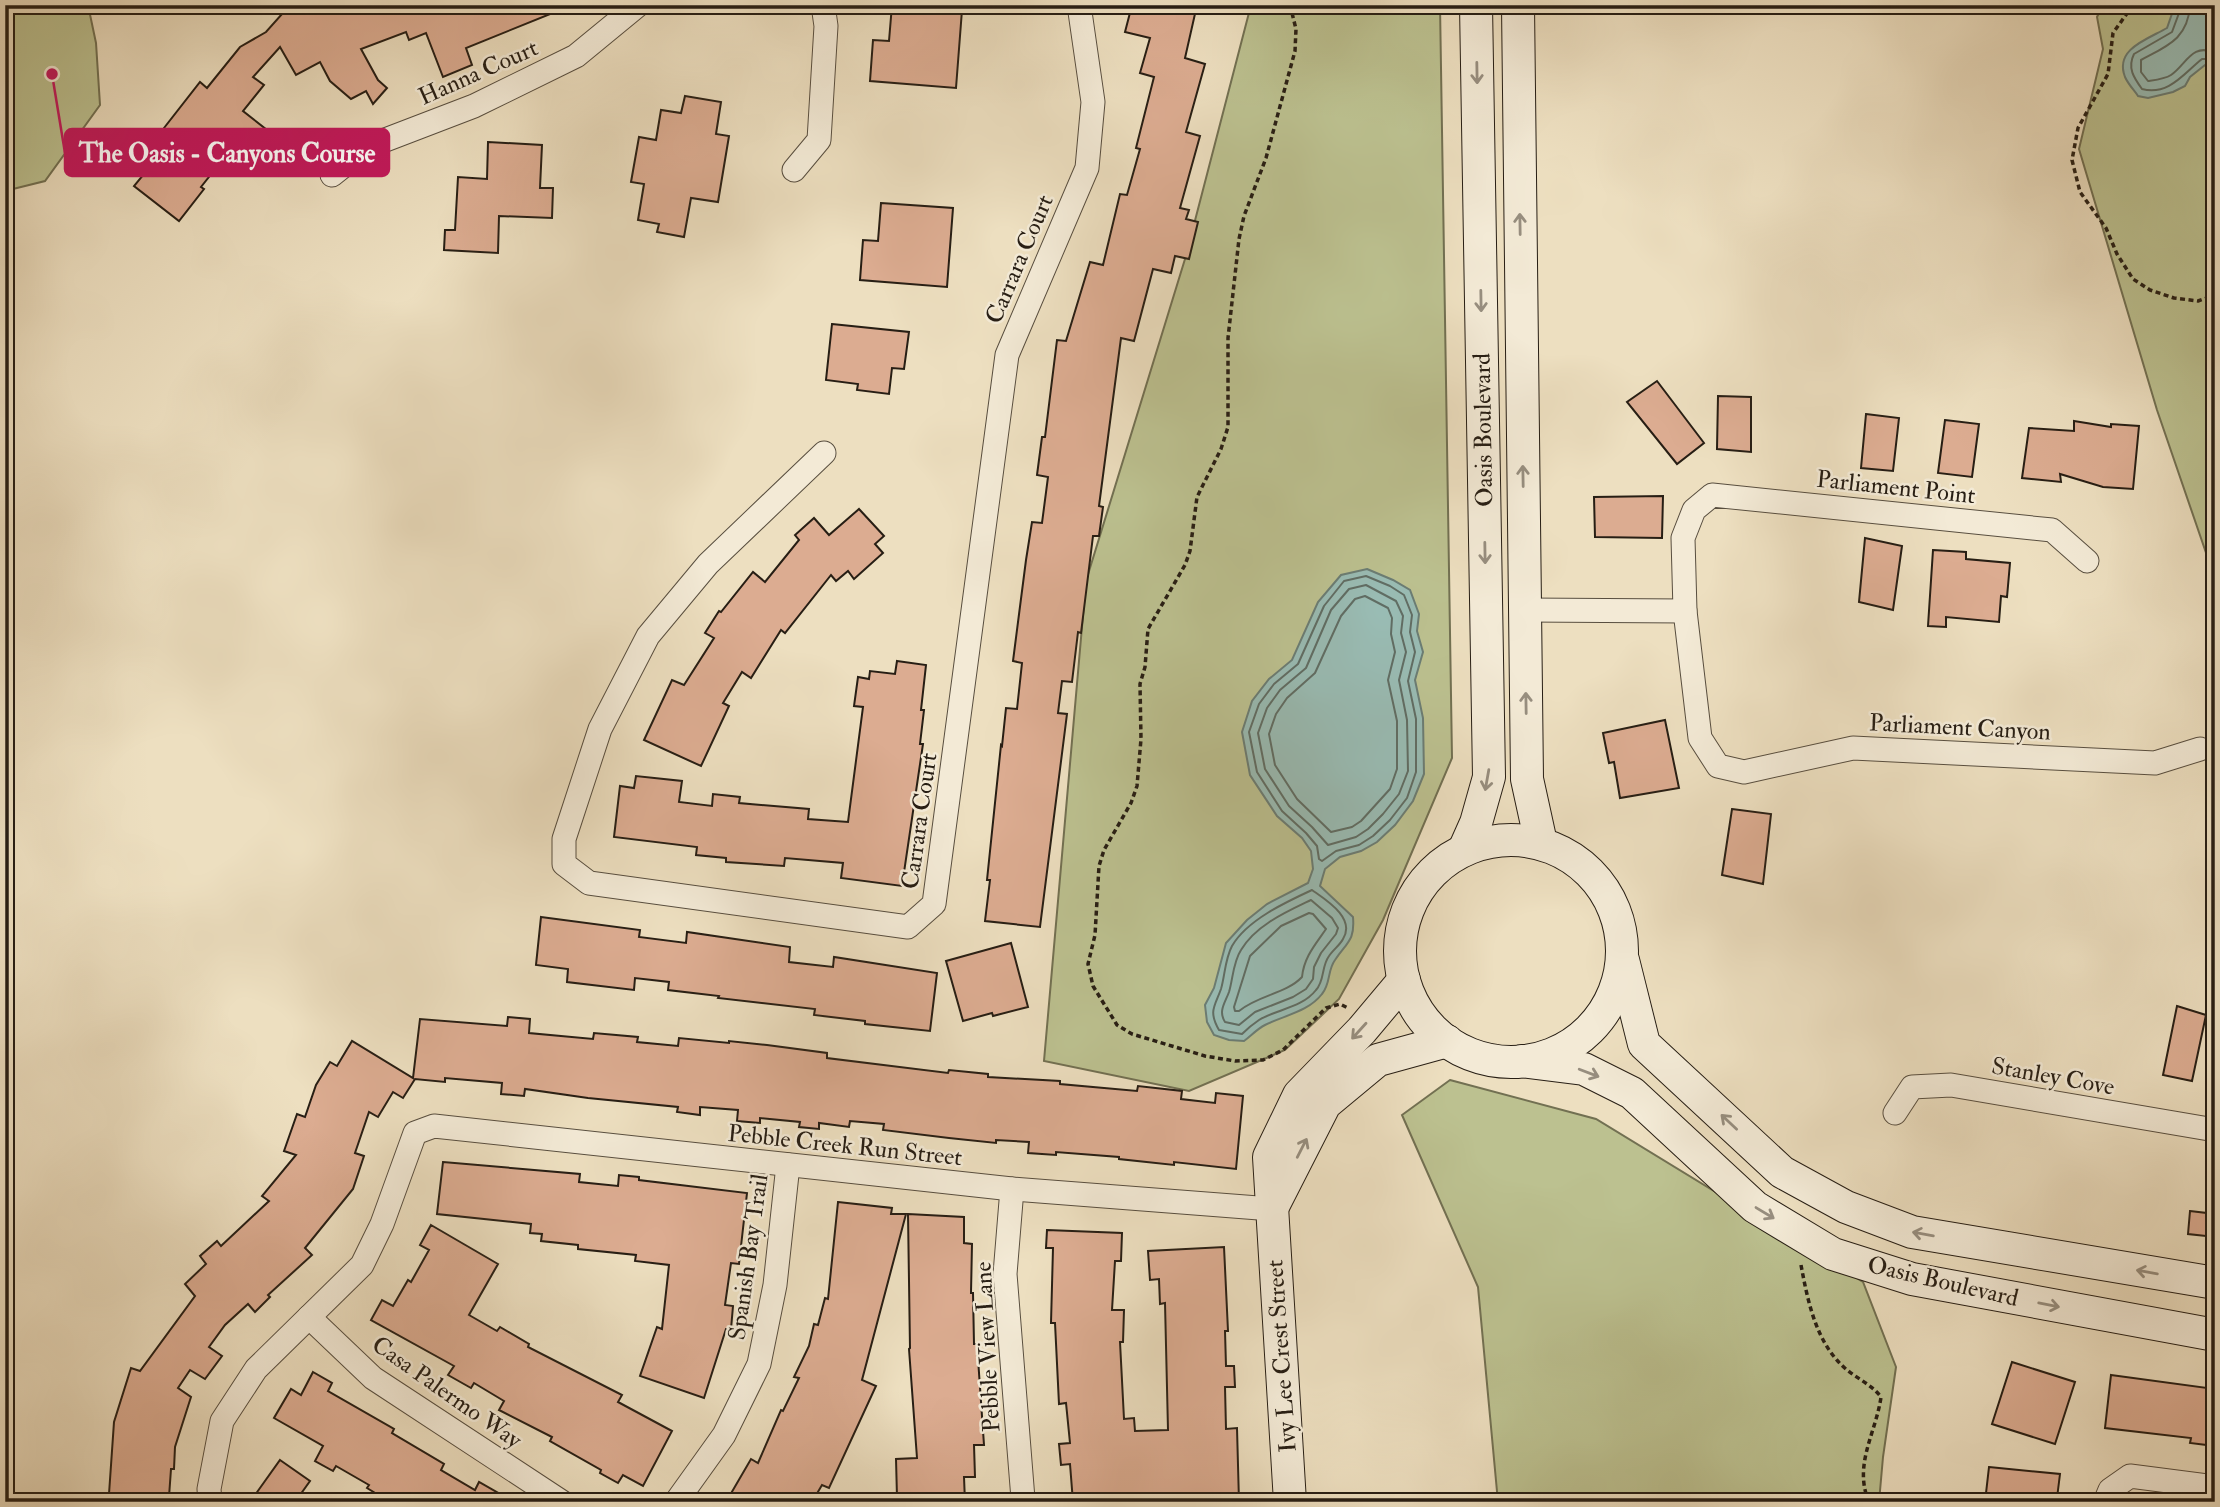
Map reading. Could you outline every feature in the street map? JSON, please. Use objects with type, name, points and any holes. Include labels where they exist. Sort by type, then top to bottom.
[{"type":"main road","name":"Oasis Boulevard","points":[[1464,850],[1476,824],[1489,773],[1476,5]]},
{"type":"main road","name":"Oasis Boulevard","points":[[1518,5],[1527,779],[1541,843]]},
{"type":"main road","name":"Oasis Boulevard","points":[[2215,1283],[1912,1232],[1846,1206],[1782,1172],[1644,1044],[1623,960],[1619,922],[1603,887],[1576,860],[1541,843],[1515,840],[1489,842],[1464,850],[1432,872],[1410,904],[1400,941],[1404,980],[1420,1014],[1447,1041],[1470,1054],[1496,1061],[1522,1061],[1584,1069],[1632,1093],[1755,1206],[1833,1254],[1912,1279],[2215,1335]]},
{"type":"main road","name":"Oasis Boulevard","points":[[1522,1061],[1559,1051],[1591,1029],[1613,998],[1623,960]]},
{"type":"main road","name":"Ivy Lee Crest Street","points":[[1290,1502],[1269,1157],[1299,1095],[1362,1030],[1404,980]]},
{"type":"main road","points":[[1272,1209],[1325,1104],[1377,1060],[1447,1041]]},
{"type":"street","name":"Hanna Court","points":[[332,175],[367,148],[474,106],[576,56],[638,5]]},
{"type":"street","points":[[793,170],[819,140],[826,26],[822,5]]},
{"type":"street","name":"Carrara Court","points":[[824,453],[708,564],[648,636],[600,730],[564,838],[564,864],[589,883],[908,927],[934,904],[1007,355],[1087,168],[1093,102],[1079,5]]},
{"type":"street","name":"Parliament Point","points":[[1685,611],[1683,538],[1694,510],[1712,495],[2052,530],[2087,561]]},
{"type":"street","points":[[1525,610],[1685,611]]},
{"type":"street","name":"Parliament Canyon","points":[[1685,611],[1700,738],[1718,766],[1744,772],[1853,748],[2155,763],[2200,749]]},
{"type":"street","name":"Stanley Cove","points":[[1895,1113],[1912,1087],[1951,1085],[2215,1130]]},
{"type":"street","name":"Pebble Creek Run Street","points":[[309,1317],[362,1265],[383,1224],[415,1133],[434,1126],[1012,1189],[1272,1209]]},
{"type":"street","name":"Spanish Bay Trail","points":[[676,1502],[724,1435],[759,1364],[775,1285],[788,1165]]},
{"type":"street","name":"Pebble View Lane","points":[[1012,1189],[1005,1275],[1023,1499],[1021,1502]]},
{"type":"street","points":[[210,1502],[209,1489],[222,1421],[256,1369],[309,1317]]},
{"type":"street","name":"Casa Palermo Way","points":[[309,1317],[373,1378],[562,1502]]},
{"type":"street","points":[[2107,1496],[2130,1476],[2215,1487]]},
{"type":"path","points":[[1290,5],[1296,29],[1295,51],[1266,158],[1244,216],[1239,239],[1228,338],[1228,426],[1221,449],[1197,497],[1190,551],[1185,565],[1148,629],[1140,684],[1141,739],[1137,786],[1131,803],[1104,850],[1099,866],[1095,935],[1088,964],[1093,986],[1117,1025],[1132,1034],[1205,1056],[1235,1061],[1263,1060],[1283,1050],[1326,1008],[1340,1004],[1356,1013]]},
{"type":"path","points":[[2133,5],[2113,33],[2108,74],[2078,128],[2072,160],[2080,192],[2105,228],[2133,279],[2150,290],[2174,298],[2198,302],[2215,295]]},
{"type":"path","points":[[2215,394],[2215,418]]},
{"type":"path","points":[[1799,1259],[1810,1307],[1830,1352],[1847,1370],[1877,1391],[1881,1397],[1880,1410],[1864,1456],[1863,1476],[1869,1502]]},
{"type":"green space","points":[[5,5],[88,5],[96,43],[100,105],[45,181],[5,191]]},
{"type":"green space","points":[[1251,5],[1440,5],[1452,758],[1383,920],[1339,999],[1285,1050],[1189,1091],[1044,1061],[1086,581],[1185,259]]},
{"type":"green space","points":[[2103,5],[2215,5],[2215,579],[2157,410],[2079,149],[2103,49],[2097,17]]},
{"type":"green space","points":[[1450,1080],[1596,1119],[1863,1282],[1896,1367],[1879,1502],[1498,1502],[1478,1287],[1402,1115]]},
{"type":"water","points":[[2175,5],[2215,5],[2215,69],[2211,71],[2205,65],[2190,77],[2185,86],[2173,92],[2148,98],[2138,96],[2125,77],[2124,59],[2135,46],[2167,28]]},
{"type":"water","points":[[1367,569],[1410,590],[1419,614],[1417,631],[1423,652],[1415,680],[1423,718],[1424,774],[1413,801],[1395,825],[1377,842],[1361,851],[1340,857],[1325,869],[1320,886],[1353,917],[1353,925],[1351,936],[1333,964],[1322,994],[1310,1005],[1259,1028],[1244,1041],[1229,1040],[1214,1035],[1207,1022],[1205,1005],[1214,988],[1226,943],[1247,920],[1267,904],[1308,883],[1313,869],[1311,851],[1302,838],[1277,816],[1250,775],[1242,732],[1252,701],[1269,679],[1292,660],[1318,602],[1341,575]]},
{"type":"building","points":[[290,5],[570,6],[466,48],[472,65],[443,77],[426,33],[409,40],[406,32],[361,49],[378,80],[387,88],[373,104],[366,91],[351,99],[330,81],[320,62],[296,75],[280,47],[253,77],[264,85],[243,111],[267,130],[240,163],[228,153],[179,221],[134,186],[163,151],[157,146],[169,132],[164,128],[200,82],[207,88],[240,47],[266,32]]},
{"type":"building","points":[[892,5],[962,10],[956,88],[870,81],[873,40],[889,41]]},
{"type":"building","points":[[1132,5],[1197,5],[1185,58],[1205,64],[1186,132],[1200,136],[1180,208],[1189,210],[1186,219],[1198,222],[1189,259],[1175,256],[1171,273],[1153,269],[1134,341],[1121,338],[1099,506],[1103,507],[1099,536],[1093,536],[1072,682],[1062,681],[1058,713],[1067,714],[1040,927],[985,921],[1006,708],[1017,709],[1022,663],[1013,661],[1026,560],[1032,522],[1042,523],[1048,477],[1037,475],[1042,437],[1045,437],[1057,340],[1066,341],[1090,262],[1103,265],[1120,194],[1127,195],[1140,149],[1136,148],[1154,77],[1140,73],[1150,38],[1125,32]]},
{"type":"building","points":[[685,96],[721,102],[716,134],[729,136],[718,202],[691,198],[684,237],[657,232],[659,224],[638,220],[644,184],[631,182],[639,137],[656,140],[661,110],[681,113]]},
{"type":"building","points":[[488,142],[542,145],[540,188],[553,188],[552,218],[499,216],[498,253],[444,250],[445,230],[455,230],[458,177],[487,179]]},
{"type":"building","points":[[881,203],[953,208],[947,287],[860,280],[863,240],[878,241]]},
{"type":"building","points":[[832,324],[909,332],[904,369],[892,368],[889,394],[857,390],[858,384],[826,380]]},
{"type":"building","points":[[1657,381],[1704,443],[1677,464],[1627,402]]},
{"type":"building","points":[[1718,396],[1751,397],[1751,452],[1717,449]]},
{"type":"building","points":[[1866,414],[1899,418],[1893,471],[1861,468]]},
{"type":"building","points":[[1945,420],[1979,424],[1972,477],[1938,473]]},
{"type":"building","points":[[2074,421],[2111,427],[2111,424],[2139,426],[2133,489],[2103,487],[2060,474],[2061,482],[2022,478],[2029,428],[2074,431]]},
{"type":"building","points":[[1663,496],[1662,538],[1595,537],[1594,497]]},
{"type":"building","points":[[859,509],[884,536],[875,544],[883,553],[854,579],[848,571],[836,581],[831,575],[785,633],[781,630],[751,678],[742,672],[723,703],[729,706],[701,766],[644,740],[672,680],[684,685],[714,638],[705,633],[719,611],[721,612],[753,572],[765,582],[799,540],[795,535],[814,518],[829,535]]},
{"type":"building","points":[[1865,538],[1902,546],[1893,610],[1859,602]]},
{"type":"building","points":[[1933,550],[1966,552],[1966,559],[2010,563],[2007,597],[2001,596],[1999,622],[1946,617],[1946,627],[1928,626]]},
{"type":"building","points":[[897,661],[926,665],[921,710],[924,710],[920,744],[923,744],[902,886],[841,878],[843,863],[785,858],[784,866],[726,862],[726,858],[696,855],[697,847],[614,837],[620,786],[634,788],[636,776],[682,781],[679,802],[712,806],[713,794],[740,797],[739,803],[809,809],[808,819],[848,822],[863,707],[854,706],[858,677],[869,679],[870,671],[895,674]]},
{"type":"building","points":[[1665,720],[1679,788],[1620,798],[1614,762],[1609,763],[1603,733]]},
{"type":"building","points":[[1732,809],[1771,814],[1763,884],[1722,875]]},
{"type":"building","points":[[541,917],[640,930],[639,937],[686,943],[687,932],[790,947],[789,962],[833,967],[834,957],[937,973],[930,1031],[814,1015],[815,1009],[668,990],[669,982],[635,978],[634,990],[567,982],[568,969],[536,965]]},
{"type":"building","points":[[1011,943],[1028,1007],[963,1021],[946,961]]},
{"type":"building","points":[[2177,1006],[2206,1015],[2192,1081],[2163,1075]]},
{"type":"building","points":[[508,1017],[530,1019],[529,1033],[593,1039],[594,1033],[638,1037],[637,1042],[678,1046],[679,1038],[729,1041],[827,1053],[827,1058],[948,1073],[949,1070],[988,1074],[988,1077],[1060,1081],[1060,1084],[1137,1091],[1138,1086],[1182,1091],[1181,1099],[1215,1103],[1216,1093],[1243,1096],[1236,1169],[1056,1152],[1056,1155],[1028,1153],[1029,1142],[996,1140],[996,1143],[883,1130],[884,1124],[850,1121],[849,1127],[819,1123],[819,1129],[799,1127],[800,1122],[760,1118],[760,1123],[737,1121],[738,1110],[700,1107],[700,1115],[677,1112],[678,1107],[525,1089],[524,1096],[501,1094],[502,1083],[445,1078],[445,1082],[415,1079],[403,1098],[393,1092],[378,1117],[369,1112],[355,1153],[364,1156],[353,1189],[305,1248],[312,1255],[268,1295],[270,1297],[255,1312],[248,1304],[225,1325],[209,1347],[222,1356],[205,1379],[190,1370],[178,1388],[191,1397],[175,1447],[169,1497],[109,1494],[114,1422],[131,1368],[140,1371],[195,1296],[185,1284],[206,1264],[200,1256],[217,1241],[221,1246],[269,1201],[262,1196],[296,1155],[284,1151],[297,1114],[305,1117],[316,1085],[330,1062],[337,1066],[352,1041],[413,1078],[420,1019],[507,1026]]},
{"type":"building","points":[[443,1162],[580,1174],[579,1182],[618,1186],[619,1175],[639,1177],[639,1180],[747,1193],[739,1264],[731,1263],[725,1305],[733,1306],[731,1329],[726,1329],[704,1398],[640,1376],[657,1327],[662,1329],[669,1265],[635,1261],[636,1255],[578,1249],[578,1245],[541,1241],[542,1234],[530,1233],[531,1224],[437,1214]]},
{"type":"building","points":[[838,1202],[892,1208],[891,1214],[906,1214],[862,1380],[876,1386],[829,1488],[822,1485],[812,1502],[726,1502],[751,1459],[758,1463],[781,1410],[783,1411],[799,1378],[794,1377],[809,1346],[814,1324],[818,1325],[825,1298],[828,1299]]},
{"type":"building","points":[[2190,1211],[2215,1214],[2215,1237],[2188,1234]]},
{"type":"building","points":[[908,1214],[964,1217],[964,1243],[972,1244],[974,1344],[977,1344],[984,1445],[974,1445],[975,1477],[964,1477],[965,1502],[907,1502],[906,1496],[897,1497],[896,1459],[917,1458],[909,1349]]},
{"type":"building","points":[[431,1225],[498,1264],[469,1315],[497,1331],[500,1327],[529,1344],[528,1347],[622,1395],[618,1402],[672,1431],[643,1486],[623,1475],[618,1483],[600,1473],[601,1470],[550,1441],[552,1437],[499,1410],[504,1401],[474,1383],[471,1388],[448,1375],[454,1366],[371,1320],[382,1300],[393,1306],[408,1280],[411,1282],[429,1250],[420,1245]]},
{"type":"building","points":[[1047,1230],[1122,1233],[1121,1261],[1115,1261],[1112,1310],[1124,1310],[1123,1342],[1120,1342],[1124,1419],[1134,1418],[1135,1431],[1168,1430],[1165,1303],[1160,1304],[1159,1279],[1150,1280],[1148,1251],[1224,1247],[1228,1331],[1225,1331],[1226,1366],[1234,1366],[1235,1387],[1225,1387],[1226,1429],[1237,1428],[1239,1502],[1073,1502],[1070,1464],[1061,1465],[1059,1444],[1070,1443],[1066,1403],[1059,1404],[1055,1323],[1051,1323],[1053,1248],[1046,1248]]},
{"type":"building","points":[[2012,1362],[2075,1382],[2055,1444],[1992,1424]]},
{"type":"building","points":[[313,1372],[332,1383],[328,1391],[394,1429],[392,1433],[444,1464],[441,1470],[475,1490],[479,1482],[514,1502],[390,1502],[367,1488],[369,1485],[336,1466],[333,1471],[315,1461],[323,1446],[274,1418],[291,1389],[301,1395]]},
{"type":"building","points":[[2111,1375],[2215,1389],[2215,1446],[2190,1443],[2191,1438],[2105,1428]]},
{"type":"building","points":[[280,1460],[310,1481],[295,1502],[250,1502]]},
{"type":"building","points":[[1989,1467],[2060,1474],[2057,1498],[2047,1497],[2047,1502],[1985,1502]]},
{"type":"place","name":"The Oasis - Canyons Course","points":[[52,74]]}]
